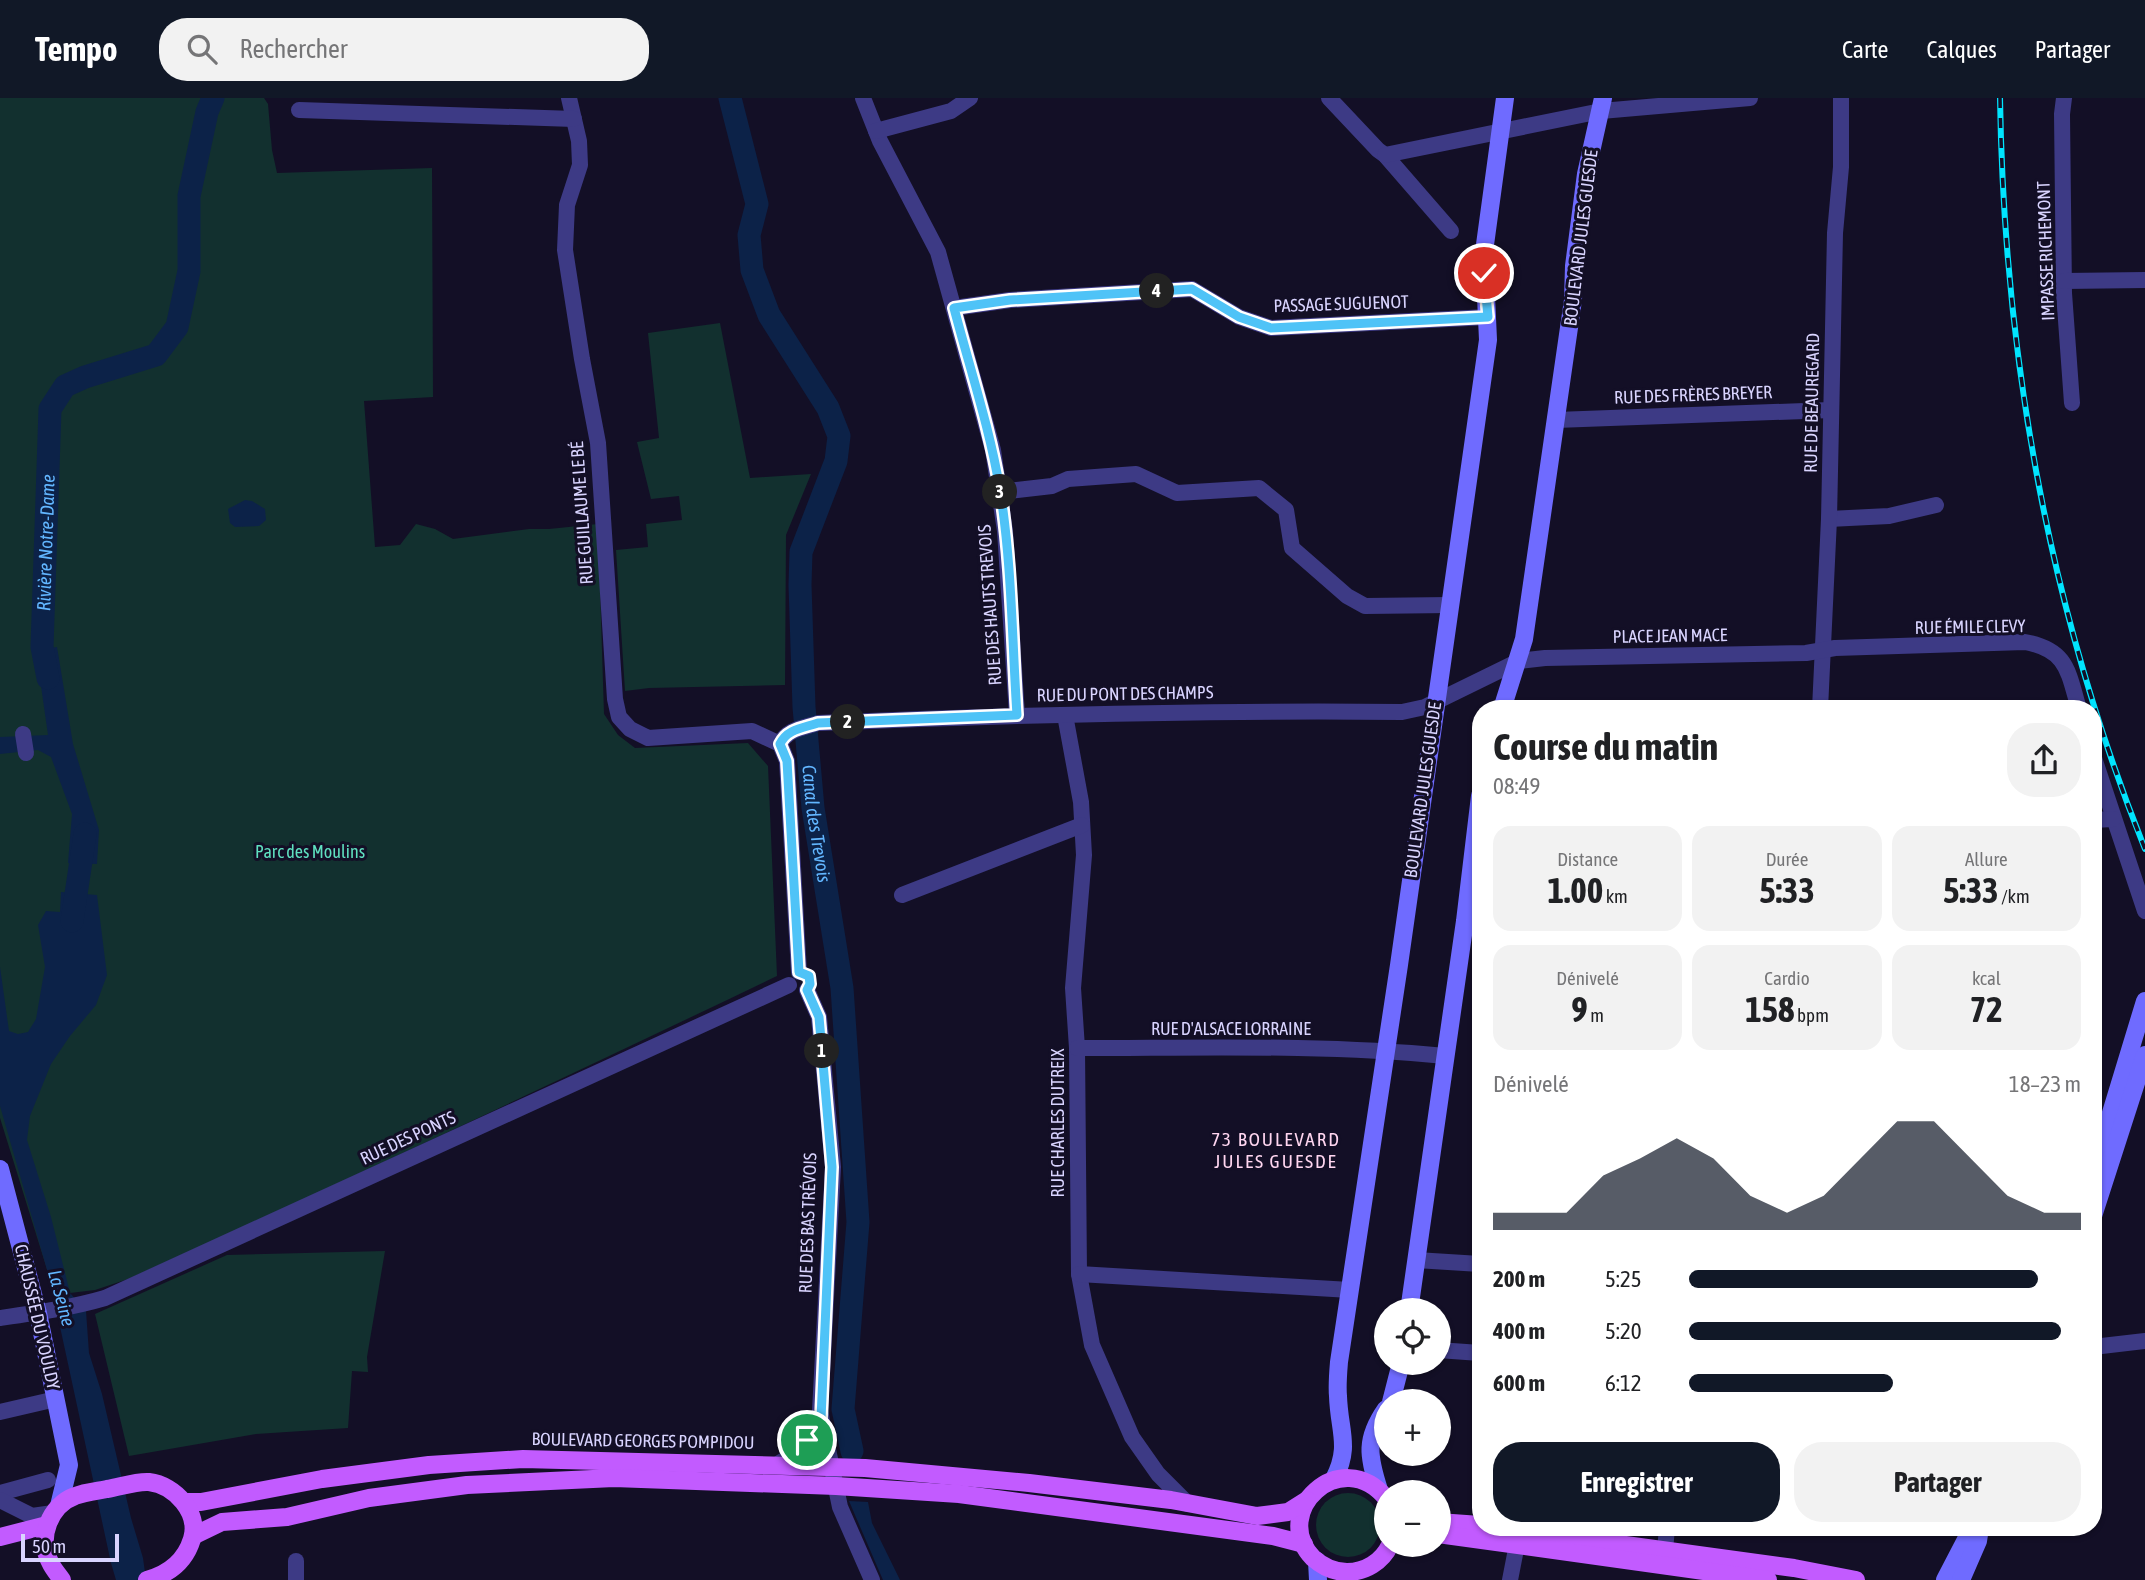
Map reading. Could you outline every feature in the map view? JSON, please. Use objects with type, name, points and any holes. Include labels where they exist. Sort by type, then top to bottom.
[{"type":"main road","name":"BOULEVARD GEORGES POMPIDOU","points":[[184,1502],[201,1502],[322,1479],[472,1461],[523,1459],[831,1466],[1029,1483],[1188,1503],[1257,1516],[1288,1512],[1334,1479]]},
{"type":"main road","points":[[193,1536],[222,1522],[287,1517],[369,1498],[467,1485],[614,1478],[836,1486],[959,1494],[1273,1536],[1304,1544]]},
{"type":"main road","points":[[1334,1479],[1357,1479],[1374,1489]]},
{"type":"main road","points":[[0,1537],[53,1515],[75,1496],[131,1484],[148,1482],[161,1485],[184,1502],[192,1522],[193,1536],[181,1561],[169,1572],[149,1579]]},
{"type":"main road","points":[[1307,1500],[1300,1522],[1304,1544],[1317,1561],[1329,1569],[1355,1576],[1380,1557]]},
{"type":"main road","points":[[53,1515],[45,1542],[48,1561],[62,1580]]},
{"type":"main road","points":[[1451,1523],[1472,1524]]},
{"type":"main road","points":[[1451,1536],[1768,1580]]},
{"type":"main road","points":[[1561,1536],[1794,1568],[1856,1580]]},
{"type":"street","name":"RUE GUILLAUME LE BÉ","points":[[569,98],[579,141],[580,165],[566,205],[565,250],[598,443],[615,699],[619,717],[630,729],[648,738],[752,732],[785,738]]},
{"type":"street","name":"RUE DES HAUTS TREVOIS","points":[[863,98],[876,131],[938,252],[993,450],[1005,531],[1017,715]]},
{"type":"street","points":[[876,131],[951,111],[970,98]]},
{"type":"street","points":[[1329,98],[1385,155],[1451,231]]},
{"type":"street","name":"BOULEVARD JULES GUESDE","points":[[1334,1479],[1345,1448],[1338,1397],[1339,1362],[1488,340],[1484,252],[1505,98]]},
{"type":"street","points":[[1385,155],[1500,132],[1602,104],[1750,98]]},
{"type":"street","name":"RUE DE BEAUREGARD","points":[[1820,700],[1829,519],[1835,233],[1841,167],[1841,98]]},
{"type":"street","name":"IMPASSE RICHEMONT","points":[[2064,98],[2064,281],[2072,402]]},
{"type":"street","name":"BOULEVARD JULES GUESDE","points":[[1504,700],[1524,639],[1573,300],[1574,266],[1586,174],[1602,104]]},
{"type":"street","points":[[299,110],[574,119]]},
{"type":"street","points":[[2064,281],[2145,280]]},
{"type":"street","name":"PASSAGE SUGUENOT","points":[[954,308],[1010,300],[1192,289],[1239,317],[1271,328],[1488,317]]},
{"type":"street","name":"RUE DES FRÈRES BREYER","points":[[1556,420],[1831,410]]},
{"type":"street","points":[[1000,492],[1052,486],[1068,479],[1136,474],[1177,493],[1259,488],[1286,510],[1292,548],[1347,596],[1365,606],[1450,605]]},
{"type":"street","points":[[1829,519],[1889,516],[1936,505]]},
{"type":"street","name":"RUE ÉMILE CLEVY","points":[[1822,652],[1835,649],[2025,642],[2042,646],[2059,655],[2076,700]]},
{"type":"street","name":"PLACE JEAN MACE","points":[[1519,661],[1545,658],[1822,652]]},
{"type":"street","name":"RUE DU PONT DES CHAMPS","points":[[785,738],[818,723],[1017,715],[1260,710],[1402,712],[1436,702],[1519,661]]},
{"type":"street","name":"RUE CHARLES DUTREIX","points":[[1066,715],[1081,802],[1084,855],[1073,988],[1077,1048],[1079,1274],[1093,1345],[1132,1437],[1158,1474],[1188,1503]]},
{"type":"street","points":[[23,734],[26,753]]},
{"type":"street","points":[[785,738],[794,978]]},
{"type":"street","points":[[2102,784],[2144,903]]},
{"type":"street","points":[[2102,820],[2113,819]]},
{"type":"street","points":[[902,895],[1083,825]]},
{"type":"street","points":[[1411,1298],[1445,1056],[1472,925]]},
{"type":"street","name":"RUE DES BAS TRÉVOIS","points":[[794,978],[793,991],[799,993],[807,990],[819,1017],[832,1167],[821,1419],[845,1518],[872,1580]]},
{"type":"street","name":"RUE DES PONTS","points":[[0,1318],[94,1301],[794,978]]},
{"type":"street","points":[[2102,1142],[2145,1001]]},
{"type":"street","name":"RUE D'ALSACE LORRAINE","points":[[1077,1048],[1308,1047],[1445,1056]]},
{"type":"street","points":[[2102,1188],[2145,1055]]},
{"type":"street","name":"CHAUSSÉE DU VOULDY","points":[[0,1170],[38,1313],[69,1465],[90,1493]]},
{"type":"street","points":[[1416,1260],[1472,1264]]},
{"type":"street","points":[[1079,1274],[1350,1290]]},
{"type":"street","points":[[2102,1346],[2145,1340]]},
{"type":"street","points":[[1451,1351],[1472,1352]]},
{"type":"street","points":[[0,1412],[56,1399]]},
{"type":"street","points":[[778,1464],[798,1451],[821,1419]]},
{"type":"street","points":[[1374,1430],[1370,1443],[1370,1464],[1376,1480]]},
{"type":"street","name":"CHAUSSÉE DU VOULDY","points":[[53,1515],[69,1465]]},
{"type":"street","points":[[0,1493],[48,1480]]},
{"type":"street","points":[[0,1500],[32,1516],[53,1515]]},
{"type":"street","points":[[1665,1550],[1666,1536]]},
{"type":"street","points":[[1945,1580],[1968,1536]]},
{"type":"street","points":[[1961,1580],[1979,1536]]},
{"type":"street","points":[[1510,1580],[1517,1544]]},
{"type":"street","points":[[296,1561],[296,1580]]},
{"type":"street","points":[[1317,1561],[1318,1580]]},
{"type":"green space","name":"Parc des Moulins","points":[[0,98],[264,98],[268,104],[277,173],[432,168],[433,397],[364,401],[375,547],[400,545],[416,524],[435,529],[453,539],[529,529],[598,524],[604,714],[618,735],[635,748],[748,743],[768,766],[777,976],[128,1279],[95,1290],[69,1291],[55,1295],[0,1118]]},
{"type":"green space","points":[[720,323],[750,478],[811,474],[786,535],[785,685],[625,691],[616,550],[648,547],[646,524],[682,520],[679,496],[651,499],[637,442],[659,438],[648,333]]},
{"type":"green space","points":[[385,1251],[367,1357],[368,1372],[352,1371],[348,1428],[256,1434],[129,1456],[95,1314],[227,1255]]},
{"type":"green space","points":[[1342,1493],[1354,1493],[1374,1506],[1374,1544],[1371,1548],[1354,1557],[1342,1557],[1325,1548],[1316,1531],[1316,1519],[1325,1502]]},
{"type":"water","points":[[245,500],[265,509],[266,520],[259,526],[235,527],[230,523],[228,509]]},
{"type":"water","points":[[57,647],[73,744],[99,830],[97,864],[68,863],[72,814],[51,757],[38,750],[0,754],[0,737],[48,735],[36,651]]},
{"type":"water","name":"La Seine","points":[[61,892],[97,895],[107,975],[96,1005],[51,1064],[30,1116],[27,1140],[51,1217],[70,1293],[86,1311],[89,1353],[102,1394],[143,1558],[146,1580],[116,1580],[59,1322],[60,1315],[0,1106],[0,967],[9,1031],[18,1034],[28,1032],[36,1019],[45,967],[38,925],[46,911],[60,912]]},
{"type":"water","points":[[849,1501],[868,1502],[872,1523],[900,1580],[883,1580]]},
{"type":"waterway","name":"Rivière Notre-Dame","points":[[48,678],[42,647],[50,409],[65,386],[156,355],[177,327],[189,271],[189,196],[207,112],[213,98]]},
{"type":"waterway","name":"Canal des Trevois","points":[[730,98],[757,204],[749,235],[752,270],[769,315],[828,408],[839,436],[836,461],[801,552],[800,585],[804,707],[813,808],[842,988],[858,1222],[843,1409],[852,1451]]},
{"type":"waterway","name":"Rivière Notre-Dame","points":[[72,921],[85,834]]},
{"type":"railway","points":[[2000,98],[2003,194],[2022,386],[2058,574],[2092,700]]},
{"type":"railway","points":[[2102,730],[2145,849]]},
{"type":"district","name":"73 BOULEVARD JULES GUESDE","points":[[1276,1150]]},
{"type":"route","points":[[807,1440],[821,1419],[832,1167],[819,1017],[807,990],[810,984],[809,976],[799,972],[787,761],[780,744],[784,735],[789,732],[818,723],[1017,715],[1000,492],[993,450],[954,308],[1010,300],[1192,289],[1239,317],[1271,328],[1488,317],[1484,273]]}]
